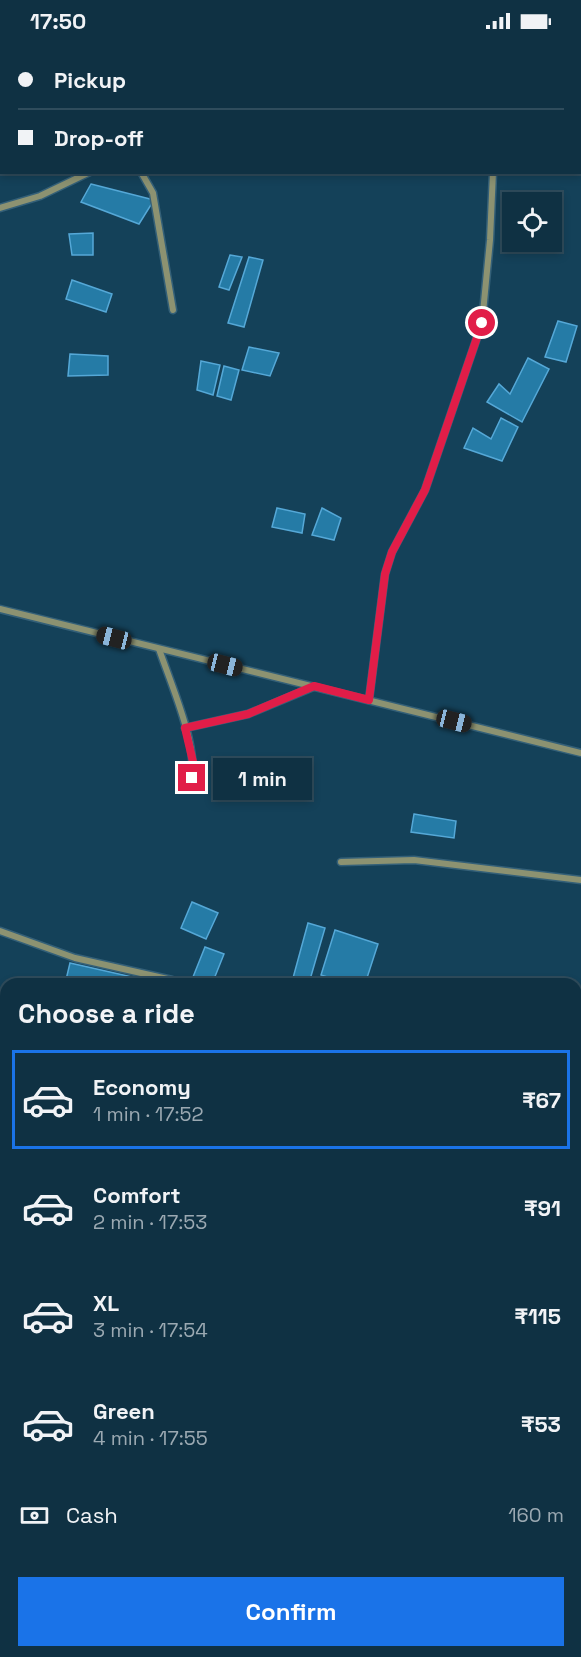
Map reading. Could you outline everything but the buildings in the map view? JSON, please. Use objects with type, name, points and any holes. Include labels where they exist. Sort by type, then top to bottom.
[{"type":"street","points":[[0,208],[40,196],[86,174]]},
{"type":"street","points":[[142,174],[153,193],[173,310]]},
{"type":"street","points":[[369,700],[385,574],[392,552],[425,490],[482,323],[490,240],[493,174]]},
{"type":"street","points":[[0,609],[581,753]]},
{"type":"street","points":[[159,649],[185,728],[194,766],[192,778]]},
{"type":"street","points":[[185,728],[248,714],[314,686]]},
{"type":"street","points":[[340,862],[414,860],[581,880]]},
{"type":"street","points":[[0,931],[75,958],[163,978]]},
{"type":"route","points":[[192,778],[194,766],[185,728],[248,714],[314,686],[369,700],[385,574],[392,552],[425,490],[482,323]]}]
